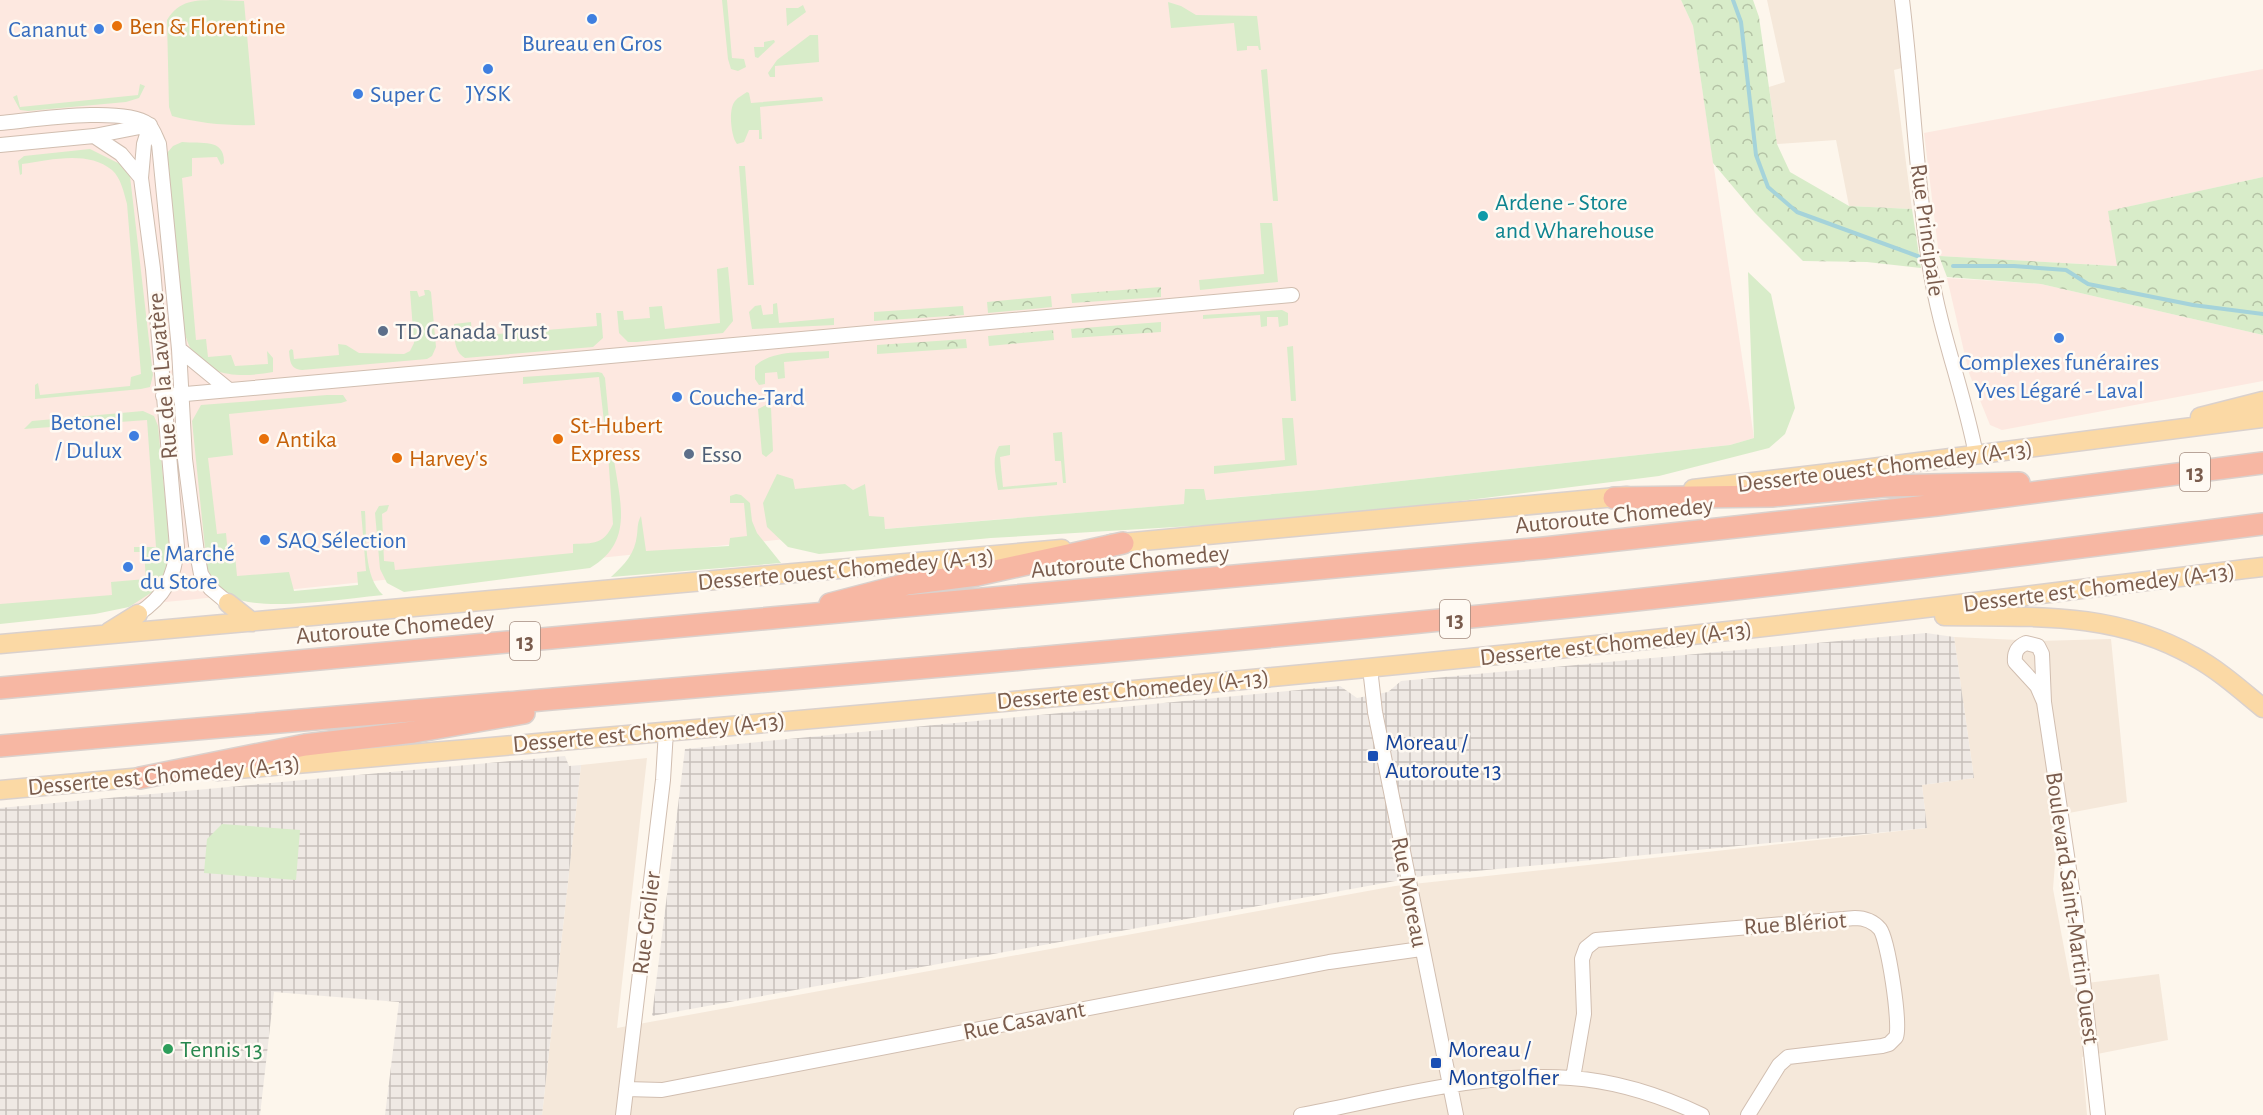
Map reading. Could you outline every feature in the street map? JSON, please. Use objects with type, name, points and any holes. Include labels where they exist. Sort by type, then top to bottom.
[{"type":"highway","name":"Autoroute Chomedey","points":[[0,688],[1544,548],[1926,506],[2263,463]]},
{"type":"highway","points":[[1614,498],[1772,496],[1885,486],[2127,481]]},
{"type":"highway","name":"13","points":[[0,746],[645,692],[1564,608],[1851,577],[2263,524]]},
{"type":"highway","points":[[770,619],[907,584],[977,576],[1123,543]]},
{"type":"highway","points":[[140,777],[305,745],[414,732],[645,692]]},
{"type":"main road","points":[[2119,437],[2263,401]]},
{"type":"main road","name":"Desserte ouest Chomedey (A-13)","points":[[0,644],[1614,498],[2263,418]]},
{"type":"main road","name":"Desserte est Chomedey (A-13)","points":[[0,790],[1370,668],[1873,615],[2263,567]]},
{"type":"main road","points":[[228,603],[252,622]]},
{"type":"main road","points":[[105,634],[138,614]]},
{"type":"main road","points":[[1873,615],[2059,617],[2086,619],[2125,627],[2160,639],[2193,656],[2221,674],[2263,708]]},
{"type":"street","name":"Rue Principale","points":[[1902,0],[1930,270],[1976,455]]},
{"type":"street","points":[[0,123],[107,114],[130,116],[150,125]]},
{"type":"street","points":[[0,145],[94,136],[150,125]]},
{"type":"street","name":"Rue de la Lavatère","points":[[138,614],[154,603],[168,586],[176,558],[177,538],[153,269],[141,178],[144,144],[150,125]]},
{"type":"street","name":"Rue de la Lavatère","points":[[150,125],[159,144],[179,349],[185,459],[198,565],[210,588],[228,603]]},
{"type":"street","points":[[94,136],[121,154],[141,178]]},
{"type":"street","points":[[163,396],[1292,295]]},
{"type":"street","points":[[179,349],[229,390]]},
{"type":"street","name":"Rue Moreau","points":[[1370,668],[1376,712],[1421,949],[1456,1115]]},
{"type":"street","name":"Boulevard Saint-Martin Ouest","points":[[2044,702],[2076,909],[2098,1115]]},
{"type":"street","name":"Rue Grolier","points":[[623,1115],[663,780],[666,731]]},
{"type":"street","name":"Rue Blériot","points":[[1573,1078],[1584,1014],[1582,958],[1586,948],[1596,940],[1855,918],[1872,922],[1881,930],[1886,946],[1898,1018],[1896,1037],[1882,1046],[1788,1057],[1779,1065],[1748,1115]]},
{"type":"street","name":"Rue Casavant","points":[[626,1089],[662,1090],[1329,962],[1421,949]]},
{"type":"street","points":[[1301,1115],[1450,1087],[1518,1078],[1573,1078],[1633,1091],[1702,1115]]},
{"type":"shaded area","points":[[0,0],[1681,0],[1693,26],[1754,438],[1730,445],[1319,490],[1205,500],[1185,489],[1185,504],[884,529],[0,617]]},
{"type":"shaded area","points":[[1767,0],[1902,0],[1910,66],[1894,70],[1912,209],[1849,206],[1836,140],[1777,144],[1769,87],[1785,82]]},
{"type":"shaded area","points":[[2263,69],[2263,177],[2109,211],[2118,266],[1939,256],[1924,133]]},
{"type":"shaded area","name":"Complexes funéraires Yves Légaré - Laval","points":[[1947,278],[2041,284],[2263,335],[2263,381],[2002,430],[1990,425],[1969,373]]},
{"type":"shaded area","points":[[1926,633],[1954,637],[1974,778],[1922,785],[1927,828],[1423,876],[652,1016],[685,749],[1340,686],[1357,698],[1388,692],[1401,681]]},
{"type":"shaded area","points":[[1954,637],[2038,641],[2111,639],[2127,802],[2053,816],[2057,837],[2053,889],[2071,985],[2159,974],[2168,1040],[2082,1057],[2087,1115],[542,1115],[581,765],[647,758],[617,1028],[1395,886],[1927,828],[1922,785],[1974,778]]},
{"type":"shaded area","points":[[565,756],[569,766],[581,765],[542,1115],[385,1115],[399,1002],[274,992],[260,1115],[0,1115],[0,808]]},
{"type":"green space","points":[[722,0],[727,0],[732,58],[744,59],[746,67],[738,71],[731,69],[728,59]]},
{"type":"green space","points":[[1681,0],[1753,0],[1759,17],[1777,144],[1790,172],[1849,206],[1912,209],[1921,268],[1867,262],[1803,261],[1755,213],[1713,163],[1693,26]]},
{"type":"green space","points":[[244,1],[255,125],[213,124],[172,116],[169,107],[167,20],[177,8],[188,2]]},
{"type":"green space","points":[[1168,2],[1181,6],[1196,15],[1257,16],[1261,50],[1258,46],[1247,46],[1247,50],[1237,51],[1234,23],[1171,28]]},
{"type":"green space","points":[[803,5],[806,12],[787,26],[786,8],[798,8]]},
{"type":"green space","points":[[810,35],[818,35],[819,62],[775,66],[775,77],[770,77],[768,73],[777,60]]},
{"type":"green space","points":[[774,40],[775,42],[758,58],[755,57],[754,47],[764,47],[764,42]]},
{"type":"green space","points":[[1267,69],[1278,201],[1273,201],[1261,70]]},
{"type":"green space","points":[[140,84],[145,86],[139,98],[126,102],[28,111],[20,110],[13,97],[17,95],[20,107],[138,95]]},
{"type":"green space","points":[[747,92],[751,103],[822,97],[823,101],[760,107],[762,139],[759,139],[759,130],[749,130],[744,142],[737,144],[732,129],[732,110],[735,101]]},
{"type":"green space","points":[[182,142],[216,146],[221,149],[224,163],[221,165],[217,157],[192,158],[192,176],[182,178],[196,340],[206,339],[208,357],[231,355],[235,366],[268,364],[267,351],[273,358],[273,372],[240,375],[218,371],[199,360],[188,343],[183,329],[167,153],[173,146]]},
{"type":"green space","points":[[90,149],[120,164],[130,176],[153,375],[150,387],[141,389],[35,399],[35,385],[38,383],[40,395],[130,386],[131,377],[141,374],[127,204],[118,177],[102,164],[80,158],[22,164],[20,175],[18,161],[24,156]]},
{"type":"green space","points":[[739,166],[745,166],[754,285],[748,285]]},
{"type":"green space","points":[[2263,177],[2263,335],[2041,284],[1947,277],[1939,256],[2117,266],[2108,211]]},
{"type":"green space","points":[[1260,223],[1272,223],[1278,282],[1200,290],[1199,280],[1264,274]]},
{"type":"green space","points":[[728,267],[733,321],[723,333],[628,342],[619,333],[617,311],[623,311],[624,320],[650,318],[649,307],[662,306],[665,329],[720,323],[717,269]]},
{"type":"green space","points":[[1748,272],[1771,294],[1795,408],[1785,434],[1769,448],[1659,476],[1325,518],[991,538],[819,554],[788,547],[767,527],[763,503],[777,474],[793,479],[795,489],[845,484],[853,490],[865,484],[869,516],[884,517],[885,529],[1184,504],[1185,489],[1204,489],[1206,500],[1319,490],[1730,445],[1754,438]]},
{"type":"green space","points":[[1161,287],[1161,297],[1072,303],[1071,294]]},
{"type":"green space","points":[[424,290],[431,292],[436,347],[432,356],[427,359],[302,370],[291,364],[289,351],[291,349],[294,359],[339,355],[338,344],[346,345],[359,353],[404,354],[410,351],[414,343],[410,291],[417,291],[419,297],[425,295]]},
{"type":"green space","points":[[1051,296],[1052,307],[988,313],[987,302]]},
{"type":"green space","points":[[777,303],[779,323],[834,318],[834,325],[752,329],[749,312],[755,306],[761,305],[763,315],[773,314],[773,304]]},
{"type":"green space","points":[[963,306],[964,315],[874,321],[874,312]]},
{"type":"green space","points":[[1282,310],[1288,313],[1288,325],[1279,327],[1278,317],[1267,317],[1267,326],[1261,327],[1260,315],[1203,319],[1203,315]]},
{"type":"green space","points":[[596,313],[601,313],[603,338],[593,347],[465,358],[458,352],[455,343],[454,324],[471,322],[472,336],[597,326]]},
{"type":"green space","points":[[1161,322],[1161,332],[1072,338],[1071,329]]},
{"type":"green space","points":[[1053,330],[1054,340],[989,346],[988,336]]},
{"type":"green space","points":[[966,339],[967,348],[877,354],[877,345]]},
{"type":"green space","points":[[1293,346],[1296,401],[1291,401],[1287,347]]},
{"type":"green space","points":[[829,351],[829,358],[784,362],[785,378],[778,379],[777,372],[765,373],[765,384],[759,385],[755,379],[755,366],[771,357],[780,354]]},
{"type":"green space","points":[[602,373],[605,378],[610,430],[607,433],[599,377],[523,384],[523,377]]},
{"type":"green space","points":[[343,395],[347,401],[229,414],[233,455],[208,458],[217,534],[226,533],[228,555],[235,555],[237,576],[289,572],[294,591],[358,585],[357,572],[366,571],[361,511],[365,511],[369,567],[372,578],[383,595],[282,604],[244,601],[231,596],[217,584],[207,568],[192,421],[201,405]]},
{"type":"green space","points":[[766,405],[771,408],[773,451],[766,457],[762,454],[758,409]]},
{"type":"green space","points":[[143,411],[154,416],[158,426],[168,528],[170,566],[157,589],[129,607],[95,614],[0,624],[0,604],[112,595],[111,582],[146,579],[144,552],[134,552],[134,547],[156,547],[147,420],[24,429],[32,421]]},
{"type":"green space","points":[[1282,418],[1293,418],[1297,465],[1214,474],[1214,466],[1285,460]]},
{"type":"green space","points":[[1062,432],[1066,483],[1063,483],[1061,461],[1055,461],[1053,433]]},
{"type":"green space","points":[[1010,445],[1010,455],[1000,457],[1003,487],[1057,482],[1057,485],[998,490],[995,456],[999,446]]},
{"type":"green space","points":[[613,452],[620,501],[619,531],[614,545],[605,557],[590,568],[404,592],[387,583],[380,569],[375,513],[379,506],[389,505],[387,511],[382,514],[384,561],[394,562],[395,570],[573,553],[573,544],[597,542],[606,536],[613,524],[608,454]]},
{"type":"green space","points":[[741,495],[750,503],[752,521],[757,533],[781,563],[611,577],[631,553],[636,542],[641,516],[646,551],[729,546],[730,538],[747,536],[744,503],[730,503],[730,496]]},
{"type":"green space","points":[[222,824],[300,830],[296,880],[204,873],[207,839]]},
{"type":"waterway","points":[[1733,0],[1741,22],[1756,155],[1768,187],[1797,212],[1920,257]]},
{"type":"waterway","points":[[1953,266],[2014,266],[2066,270],[2088,284],[2193,305],[2263,314]]},
{"type":"place","name":"Bureau en Gros","points":[[592,19]]},
{"type":"place","name":"Ben & Florentine","points":[[117,26]]},
{"type":"place","name":"Cananut","points":[[99,29]]},
{"type":"place","name":"JYSK","points":[[488,69]]},
{"type":"place","name":"Super C","points":[[358,94]]},
{"type":"place","name":"Ardene - Store and Wharehouse","points":[[1483,216]]},
{"type":"place","name":"TD Canada Trust","points":[[383,331]]},
{"type":"place","name":"Complexes funéraires Yves Légaré - Laval","points":[[2059,338]]},
{"type":"place","name":"Couche-Tard","points":[[677,397]]},
{"type":"place","name":"Betonel / Dulux","points":[[134,436]]},
{"type":"place","name":"Antika","points":[[264,439]]},
{"type":"place","name":"St-Hubert Express","points":[[558,439]]},
{"type":"place","name":"Esso","points":[[689,454]]},
{"type":"place","name":"Harvey's","points":[[397,458]]},
{"type":"place","name":"SAQ Sélection","points":[[265,540]]},
{"type":"place","name":"Le Marché du Store","points":[[128,567]]},
{"type":"place","name":"Moreau / Autoroute 13","points":[[1373,756]]},
{"type":"place","name":"Tennis 13","points":[[168,1049]]},
{"type":"place","name":"Moreau / Montgolfier","points":[[1436,1063]]}]
